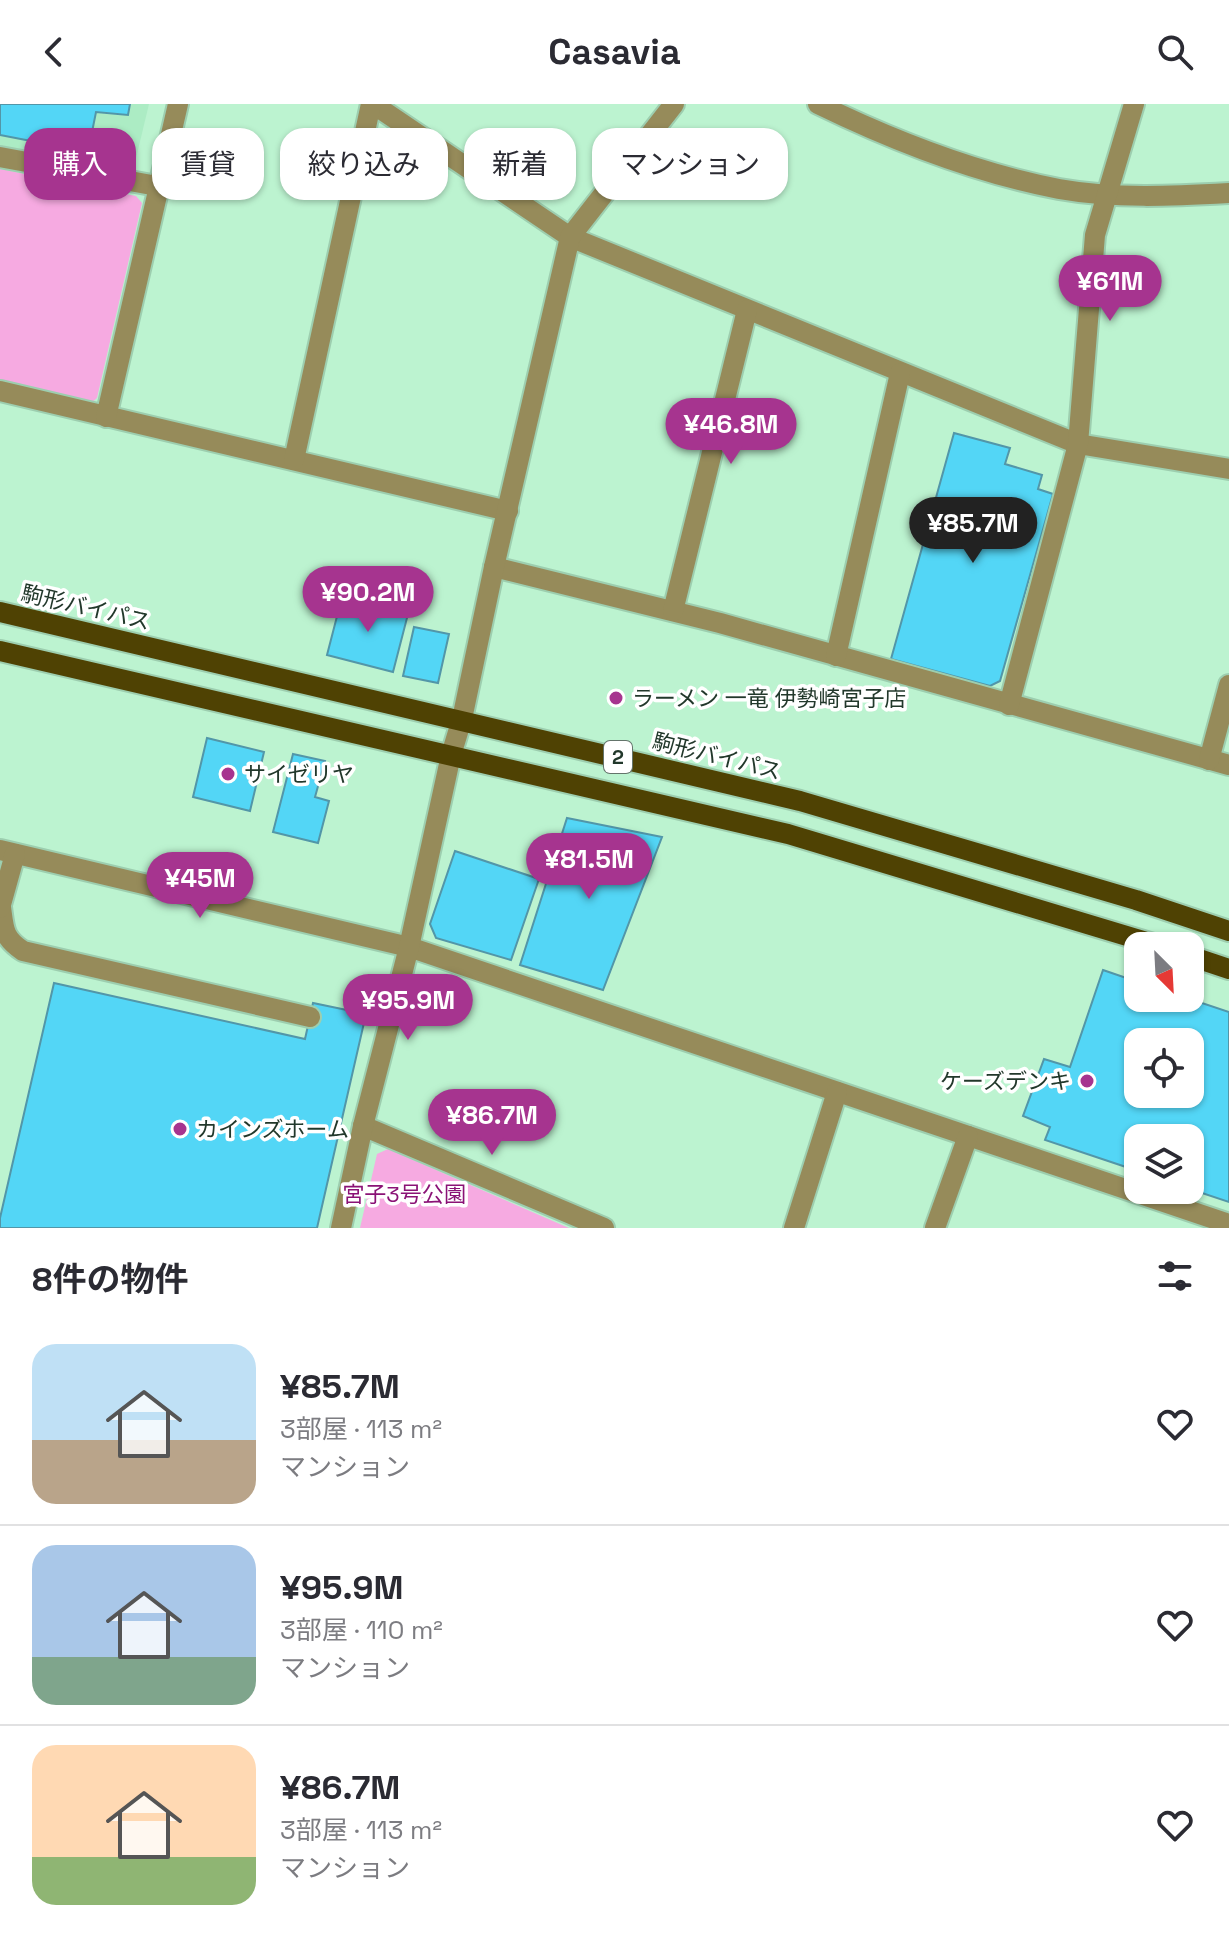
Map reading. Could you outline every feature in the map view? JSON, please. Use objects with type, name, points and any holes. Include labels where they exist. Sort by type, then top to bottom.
[{"type":"main road","name":"駒形バイパス","points":[[0,612],[800,801],[1136,900],[1229,931]]},
{"type":"main road","name":"2","points":[[0,651],[788,834],[1124,935]]},
{"type":"main road","points":[[1204,961],[1229,969]]},
{"type":"street","points":[[172,128],[178,104]]},
{"type":"street","points":[[294,460],[372,104],[570,237],[1078,444],[1229,469]]},
{"type":"street","points":[[341,1228],[462,719],[570,237],[674,104]]},
{"type":"street","points":[[818,104],[894,138],[958,161],[1060,189],[1161,196],[1229,193]]},
{"type":"street","points":[[1009,705],[1078,444],[1095,235],[1134,104]]},
{"type":"street","points":[[0,157],[152,185]]},
{"type":"street","points":[[106,417],[154,200]]},
{"type":"street","points":[[673,611],[747,310]]},
{"type":"street","points":[[836,656],[900,373]]},
{"type":"street","points":[[0,391],[508,511]]},
{"type":"street","points":[[494,567],[673,611],[1219,762],[1229,685]]},
{"type":"street","points":[[310,1017],[23,951],[10,943],[4,929],[1,908],[8,852],[409,947],[1229,1224]]},
{"type":"street","points":[[794,1228],[837,1092]]},
{"type":"street","points":[[363,1126],[604,1228]]},
{"type":"street","points":[[935,1228],[968,1136]]},
{"type":"shaded area","points":[[0,104],[149,104],[136,158],[136,128],[24,128],[24,151],[0,146]]},
{"type":"green space","points":[[0,169],[24,174],[24,200],[136,200],[136,196],[142,203],[97,398],[91,403],[0,380]]},
{"type":"green space","name":"宮子3号公園","points":[[388,1149],[569,1228],[360,1228],[377,1154]]},
{"type":"building","points":[[0,104],[130,104],[128,115],[96,112],[93,128],[24,128],[24,140],[0,135]]},
{"type":"building","points":[[954,433],[1010,448],[1005,464],[1042,475],[1038,489],[1053,494],[1000,681],[990,686],[891,659]]},
{"type":"building","points":[[342,597],[408,614],[393,672],[327,655]]},
{"type":"building","points":[[414,627],[449,634],[438,683],[403,676]]},
{"type":"building","name":"サイゼリヤ","points":[[207,738],[264,752],[250,811],[193,797]]},
{"type":"building","points":[[293,754],[325,761],[315,797],[329,801],[318,843],[273,832]]},
{"type":"building","points":[[567,818],[662,837],[603,990],[520,965]]},
{"type":"building","points":[[455,851],[539,879],[511,960],[436,938],[430,924]]},
{"type":"building","name":"ケーズデンキ","points":[[1103,970],[1124,977],[1124,1012],[1204,1012],[1204,1004],[1229,1012],[1229,1202],[1204,1194],[1204,1124],[1124,1124],[1124,1166],[1045,1140],[1050,1127],[1023,1116],[1044,1059],[1070,1067]]},
{"type":"building","name":"カインズホーム","points":[[54,983],[305,1039],[313,1003],[366,1014],[317,1228],[0,1228]]},
{"type":"place","name":"ラーメン 一竜 伊勢崎宮子店","points":[[616,698]]},
{"type":"place","name":"サイゼリヤ","points":[[228,774]]},
{"type":"place","name":"ケーズデンキ","points":[[1087,1081]]},
{"type":"place","name":"カインズホーム","points":[[180,1129]]}]
